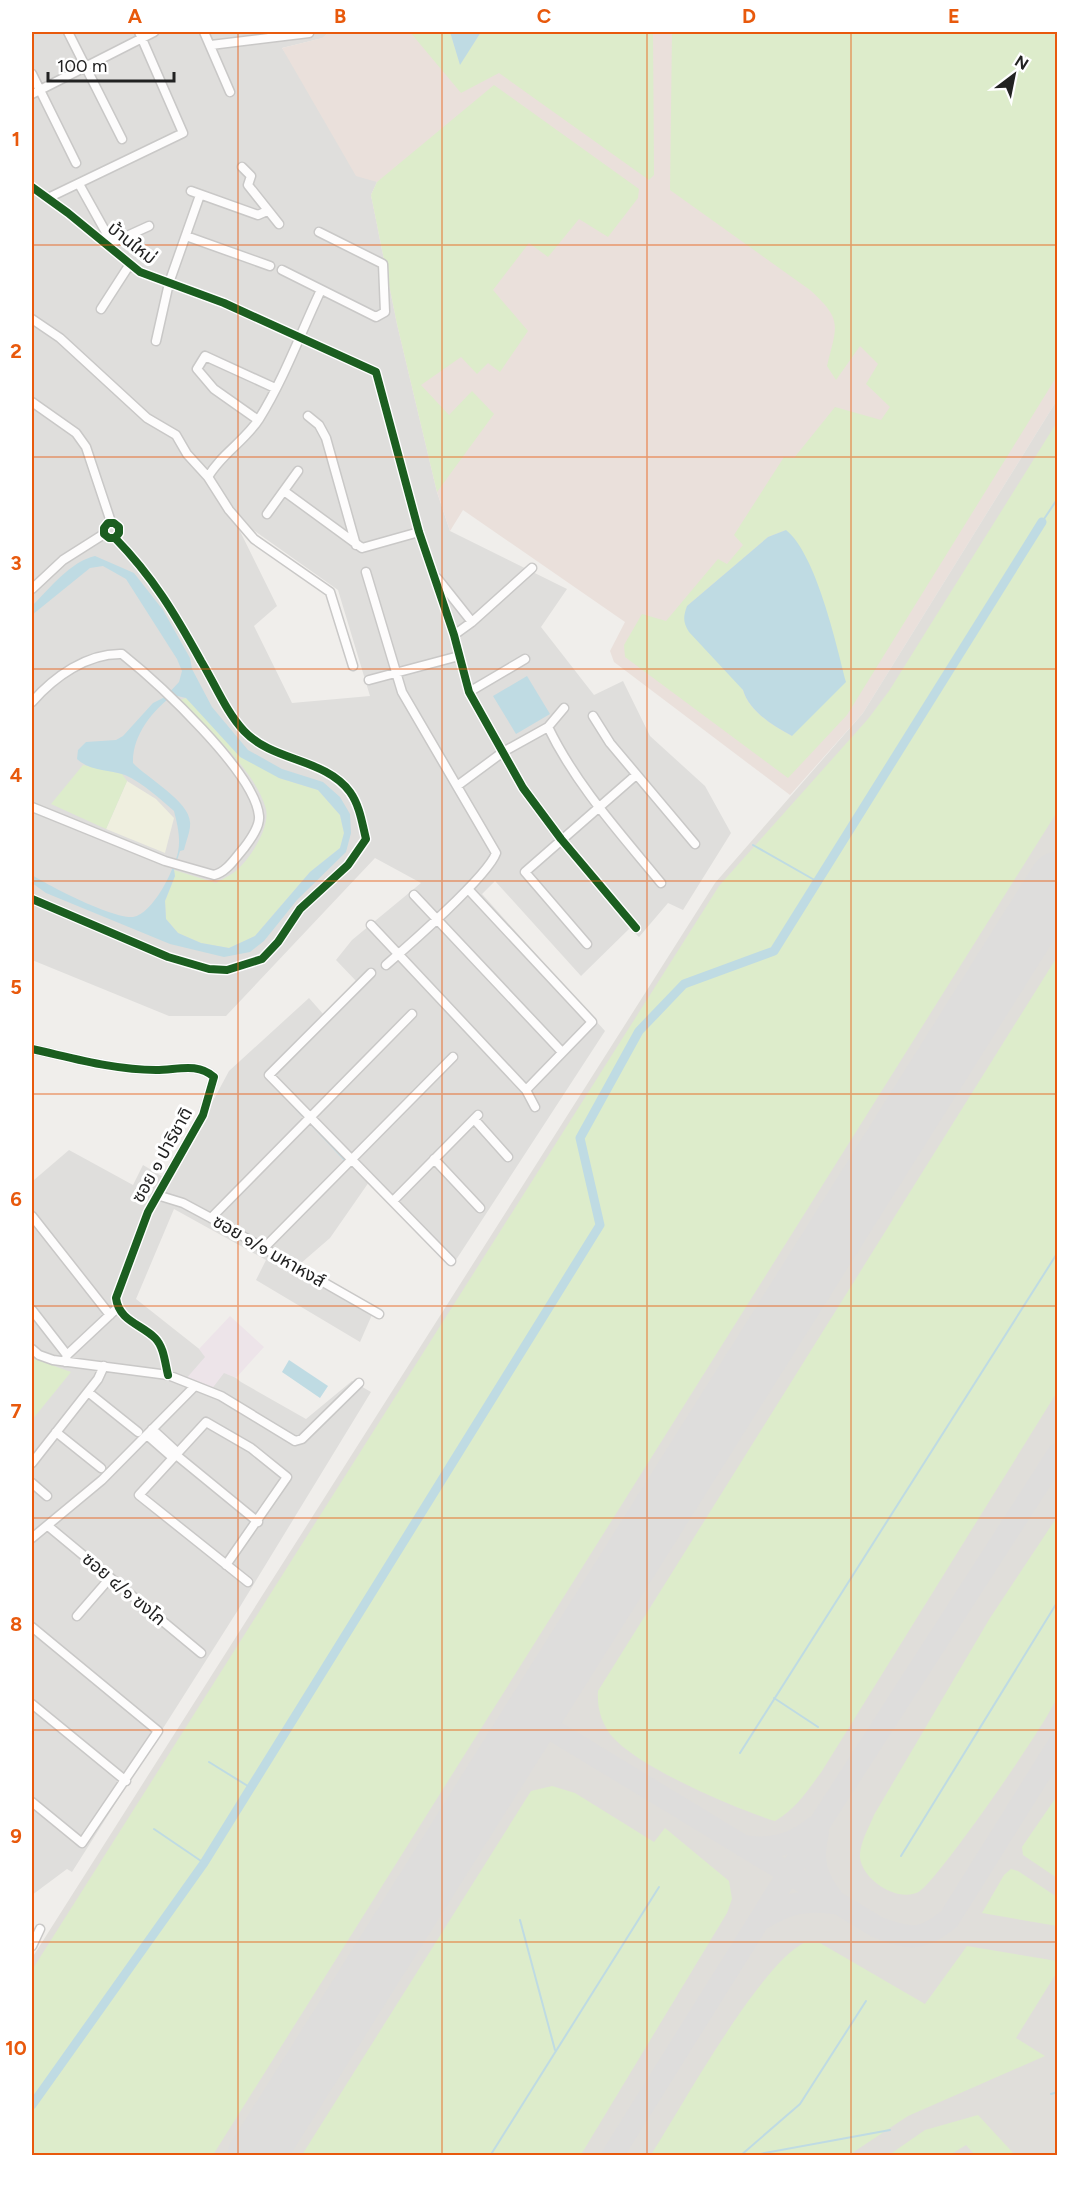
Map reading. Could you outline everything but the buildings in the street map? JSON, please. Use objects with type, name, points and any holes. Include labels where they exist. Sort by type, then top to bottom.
[{"type":"street","points":[[68,32],[122,139]]},
{"type":"street","points":[[35,92],[140,34],[154,32]]},
{"type":"street","points":[[204,32],[231,92]]},
{"type":"street","points":[[211,45],[272,34],[309,33]]},
{"type":"street","points":[[48,198],[183,133],[140,34]]},
{"type":"street","points":[[32,74],[35,92],[76,163]]},
{"type":"street","points":[[242,167],[251,176],[248,185],[279,224]]},
{"type":"street","points":[[79,184],[108,236],[116,241],[149,226]]},
{"type":"street","name":"บ้านใหม่","points":[[32,186],[140,272],[224,303],[376,372],[419,532]]},
{"type":"street","points":[[156,341],[170,283],[186,236],[195,193],[258,215],[267,211]]},
{"type":"street","points":[[282,270],[376,317],[386,312],[383,264],[319,232]]},
{"type":"street","points":[[186,236],[270,266]]},
{"type":"street","points":[[101,309],[130,264]]},
{"type":"street","points":[[207,477],[214,466],[238,445],[258,420],[321,290]]},
{"type":"street","points":[[32,319],[60,338],[147,418],[176,435],[186,454],[207,477],[229,510],[254,539],[330,592],[353,666]]},
{"type":"street","points":[[258,420],[214,389],[197,369],[205,356],[275,388]]},
{"type":"street","points":[[32,402],[76,433],[87,447],[111,522],[119,527],[119,533],[115,538]]},
{"type":"street","points":[[308,416],[319,425],[326,438],[356,545]]},
{"type":"street","points":[[267,514],[298,471]]},
{"type":"street","points":[[284,491],[362,548],[419,532],[454,635],[469,692],[523,788],[561,839],[636,928]]},
{"type":"street","points":[[104,534],[105,525],[111,522]]},
{"type":"street","points":[[32,899],[159,954],[187,964],[227,970],[262,959],[278,942],[300,909],[348,865],[366,839],[361,814],[350,792],[342,783],[325,772],[264,748],[244,731],[230,712],[165,597],[115,538],[109,538],[104,534]]},
{"type":"street","points":[[32,589],[63,560],[104,534]]},
{"type":"street","points":[[454,635],[472,622],[532,568]]},
{"type":"street","points":[[366,572],[402,693],[496,853],[493,862],[468,889],[386,965]]},
{"type":"street","points":[[433,573],[472,622]]},
{"type":"street","points":[[32,702],[48,683],[74,667],[106,653],[122,654],[162,690],[222,751],[254,793],[260,818],[251,839],[226,869],[213,875],[165,861],[32,807]]},
{"type":"street","points":[[369,680],[459,656]]},
{"type":"street","points":[[469,692],[525,659]]},
{"type":"street","points":[[457,786],[503,752],[548,727],[564,708]]},
{"type":"street","points":[[593,716],[636,775],[696,844]]},
{"type":"street","points":[[548,727],[564,759],[599,807],[661,883]]},
{"type":"street","points":[[587,944],[525,872],[636,775]]},
{"type":"street","points":[[468,889],[592,1022],[526,1090]]},
{"type":"street","points":[[414,895],[562,1052]]},
{"type":"street","points":[[371,926],[526,1090],[535,1107]]},
{"type":"street","points":[[371,973],[269,1075],[451,1261]]},
{"type":"street","points":[[211,1218],[412,1014]]},
{"type":"street","name":"ซอย ๑ ปาริชาติ","points":[[32,1049],[130,1070],[186,1067],[206,1070],[214,1077],[203,1115],[157,1195],[118,1289],[117,1308]]},
{"type":"street","points":[[263,1249],[453,1057]]},
{"type":"street","points":[[393,1201],[476,1117],[508,1157]]},
{"type":"street","points":[[434,1159],[480,1208]]},
{"type":"street","name":"ซอย ๑/๑ มหาหงส์","points":[[157,1195],[183,1203],[380,1314]]},
{"type":"street","points":[[32,1216],[110,1315]]},
{"type":"street","points":[[66,1359],[117,1308],[129,1320],[156,1339],[168,1375]]},
{"type":"street","points":[[32,1310],[66,1359]]},
{"type":"street","points":[[32,1348],[39,1355],[168,1375],[221,1396],[296,1441],[302,1439],[359,1383]]},
{"type":"street","points":[[32,1463],[88,1392],[104,1366]]},
{"type":"street","points":[[32,1538],[102,1480],[194,1387]]},
{"type":"street","points":[[88,1392],[138,1432]]},
{"type":"street","points":[[226,1564],[258,1522],[287,1478],[251,1448],[206,1422],[139,1495],[248,1582]]},
{"type":"street","points":[[56,1432],[101,1468]]},
{"type":"street","points":[[150,1432],[258,1522]]},
{"type":"street","points":[[32,1483],[47,1496]]},
{"type":"street","name":"ซอย ๔/๑ ฃงโก","points":[[48,1526],[201,1653]]},
{"type":"street","points":[[77,1617],[110,1578]]},
{"type":"street","points":[[32,1627],[158,1731],[82,1843],[32,1802]]},
{"type":"street","points":[[32,1704],[126,1781]]},
{"type":"shaded area","points":[[32,32],[329,32],[323,38],[282,48],[377,182],[371,195],[397,324],[437,492],[450,531],[567,589],[541,627],[594,695],[623,681],[650,736],[705,786],[731,833],[683,910],[668,903],[639,937],[630,928],[581,976],[495,881],[482,894],[605,1031],[452,1266],[369,1182],[330,1238],[300,1264],[375,1308],[360,1342],[256,1280],[266,1260],[174,1209],[136,1299],[241,1382],[306,1419],[352,1381],[371,1392],[238,1610],[72,1872],[67,1869],[32,1895],[32,1178],[34,1180],[69,1150],[133,1185],[143,1165],[170,1181],[229,1071],[309,998],[324,1015],[357,982],[336,960],[352,940],[421,883],[375,858],[226,1016],[169,1016],[32,960]],"holes":[[[232,515],[338,590],[370,696],[292,703],[254,626],[277,606]]]},
{"type":"shaded area","points":[[329,32],[1057,32],[1057,400],[863,713],[790,795],[614,662],[610,651],[625,622],[463,510],[450,531],[437,492],[397,324],[371,195],[377,182],[356,176],[282,48],[322,38]]},
{"type":"shaded area","points":[[1057,400],[1057,2153],[1055,2156],[32,2155],[32,1958],[715,883],[863,713]]},
{"type":"shaded area","points":[[230,1316],[264,1347],[236,1378],[224,1373],[211,1390],[185,1380],[205,1357],[199,1349]]},
{"type":"green space","points":[[410,32],[450,32],[460,64],[481,32],[653,32],[654,175],[649,180],[499,73],[461,93]]},
{"type":"green space","points":[[672,32],[1057,32],[1057,376],[847,715],[788,778],[625,657],[624,645],[642,614],[666,621],[718,559],[727,564],[743,545],[734,535],[784,457],[794,458],[835,407],[881,420],[890,407],[866,384],[878,364],[860,346],[836,380],[827,366],[835,324],[833,316],[821,300],[670,190]],"holes":[[[786,530],[792,736],[770,723],[751,705],[687,606],[768,537]]]},
{"type":"green space","points":[[494,85],[639,189],[638,198],[608,237],[579,219],[548,257],[529,243],[493,290],[528,331],[500,372],[488,363],[477,374],[461,357],[421,385],[449,415],[472,391],[494,414],[437,492],[397,324],[371,195],[377,182]]},
{"type":"green space","points":[[1057,422],[1057,812],[213,2155],[32,2155],[32,1970],[719,886],[868,719],[889,691]]},
{"type":"green space","points":[[186,698],[219,733],[279,778],[318,790],[340,815],[344,833],[340,848],[310,872],[255,936],[229,948],[201,943],[178,933],[166,919],[165,901],[175,876],[174,870],[216,883],[238,869],[250,855],[263,832],[267,816],[266,809],[261,795],[242,765],[180,700]]},
{"type":"green space","points":[[83,765],[122,774],[127,781],[106,829],[51,804]]},
{"type":"green space","points":[[127,781],[156,799],[174,818],[165,853],[106,829]]},
{"type":"green space","points":[[1057,957],[1057,1392],[822,1771],[806,1792],[795,1805],[775,1821],[735,1807],[660,1771],[620,1744],[608,1731],[603,1721],[598,1691]]},
{"type":"green space","points":[[32,1358],[71,1372],[32,1420]]},
{"type":"green space","points":[[1057,1517],[1059,1674],[1058,1694],[1052,1708],[1018,1762],[931,1880],[920,1891],[912,1894],[903,1895],[884,1888],[868,1875],[860,1858],[863,1842],[874,1815],[990,1618]]},
{"type":"green space","points":[[552,1786],[575,1793],[654,1842],[665,1828],[729,1881],[732,1899],[727,1913],[580,2156],[302,2155],[531,1791]]},
{"type":"green space","points":[[1057,1796],[1057,1878],[1023,1855],[1022,1847]]},
{"type":"green space","points":[[1011,1869],[1018,1871],[1057,1897],[1057,1926],[982,1913],[1004,1875]]},
{"type":"green space","points":[[804,1943],[820,1943],[925,2004],[967,1946],[1057,1961],[1057,1972],[1016,2038],[1045,2056],[908,2116],[849,2155],[651,2155],[744,2007],[786,1956]]},
{"type":"green space","points":[[978,2115],[1015,2155],[975,2155],[966,2145],[950,2155],[889,2155],[925,2130]]},
{"type":"water","points":[[450,32],[481,32],[460,65]]},
{"type":"water","points":[[786,530],[807,558],[816,578],[831,623],[846,682],[792,736],[770,723],[756,711],[743,690],[689,632],[684,619],[687,606],[768,537]]},
{"type":"water","points":[[95,556],[134,573],[163,610],[190,658],[192,669],[212,707],[248,750],[282,769],[323,782],[340,797],[350,814],[351,833],[346,852],[297,900],[264,941],[250,952],[224,957],[170,944],[46,893],[32,883],[32,875],[66,894],[111,913],[133,917],[148,908],[162,890],[179,847],[174,811],[151,791],[132,778],[88,766],[77,759],[78,750],[86,742],[116,740],[123,736],[153,703],[165,697],[179,682],[182,671],[177,659],[126,579],[103,566],[90,568],[32,615],[32,606],[61,576],[86,559]],"holes":[[[173,695],[186,698],[240,757],[279,778],[318,790],[340,815],[344,833],[340,848],[310,872],[255,936],[229,948],[201,943],[178,933],[166,919],[165,901],[175,876],[174,870],[180,851],[184,850],[190,822],[183,806],[133,763],[136,743],[151,716]]]},
{"type":"water","points":[[527,676],[550,714],[516,734],[493,696]]},
{"type":"water","points":[[289,1360],[328,1386],[320,1398],[282,1372]]},
{"type":"waterway","points":[[1042,522],[1058,498]]},
{"type":"waterway","points":[[32,2105],[204,1863],[600,1225],[580,1138],[639,1031],[684,984],[774,951],[1042,522]]},
{"type":"waterway","points":[[753,845],[818,882]]},
{"type":"waterway","points":[[291,1103],[302,1115]]},
{"type":"waterway","points":[[311,1124],[345,1160]]},
{"type":"waterway","points":[[740,1753],[1058,1252]]},
{"type":"waterway","points":[[901,1856],[1058,1601]]},
{"type":"waterway","points":[[774,1698],[818,1727]]},
{"type":"waterway","points":[[209,1762],[251,1788]]},
{"type":"waterway","points":[[154,1829],[204,1863]]},
{"type":"waterway","points":[[490,2156],[659,1887]]},
{"type":"waterway","points":[[520,1920],[555,2050]]},
{"type":"waterway","points":[[740,2156],[800,2104],[866,2001]]},
{"type":"waterway","points":[[1051,2094],[1058,2092]]},
{"type":"waterway","points":[[749,2156],[890,2130]]},
{"type":"taxiway","points":[[612,2156],[820,1823],[1058,1454]]},
{"type":"taxiway","points":[[531,1717],[877,1927],[906,1936],[930,1932],[949,1919],[1058,1745]]},
{"type":"taxiway","points":[[743,1846],[771,1847],[788,1843],[813,1828]]},
{"type":"taxiway","points":[[818,1833],[815,1851],[816,1868],[822,1883],[833,1899]]},
{"type":"taxiway","points":[[760,1920],[795,1904],[833,1903]]},
{"type":"runway","points":[[256,2156],[1058,880]]},
{"type":"cycle path","points":[[32,187],[68,213],[140,272],[224,303],[376,372],[419,532],[454,635],[469,692],[523,788],[561,839],[636,928]]},
{"type":"cycle path","points":[[32,899],[168,957],[209,969],[227,970],[262,959],[278,942],[300,909],[348,865],[366,839],[356,803],[350,792],[339,781],[327,772],[269,749],[244,731],[226,707],[182,627],[162,596],[115,538],[109,538],[104,534],[104,528],[108,523],[114,523],[119,527],[119,533],[115,538]]},
{"type":"cycle path","points":[[32,1049],[125,1068],[156,1070],[194,1068],[214,1077],[203,1115],[148,1212],[116,1298],[121,1312],[158,1342],[164,1355],[168,1375]]}]
